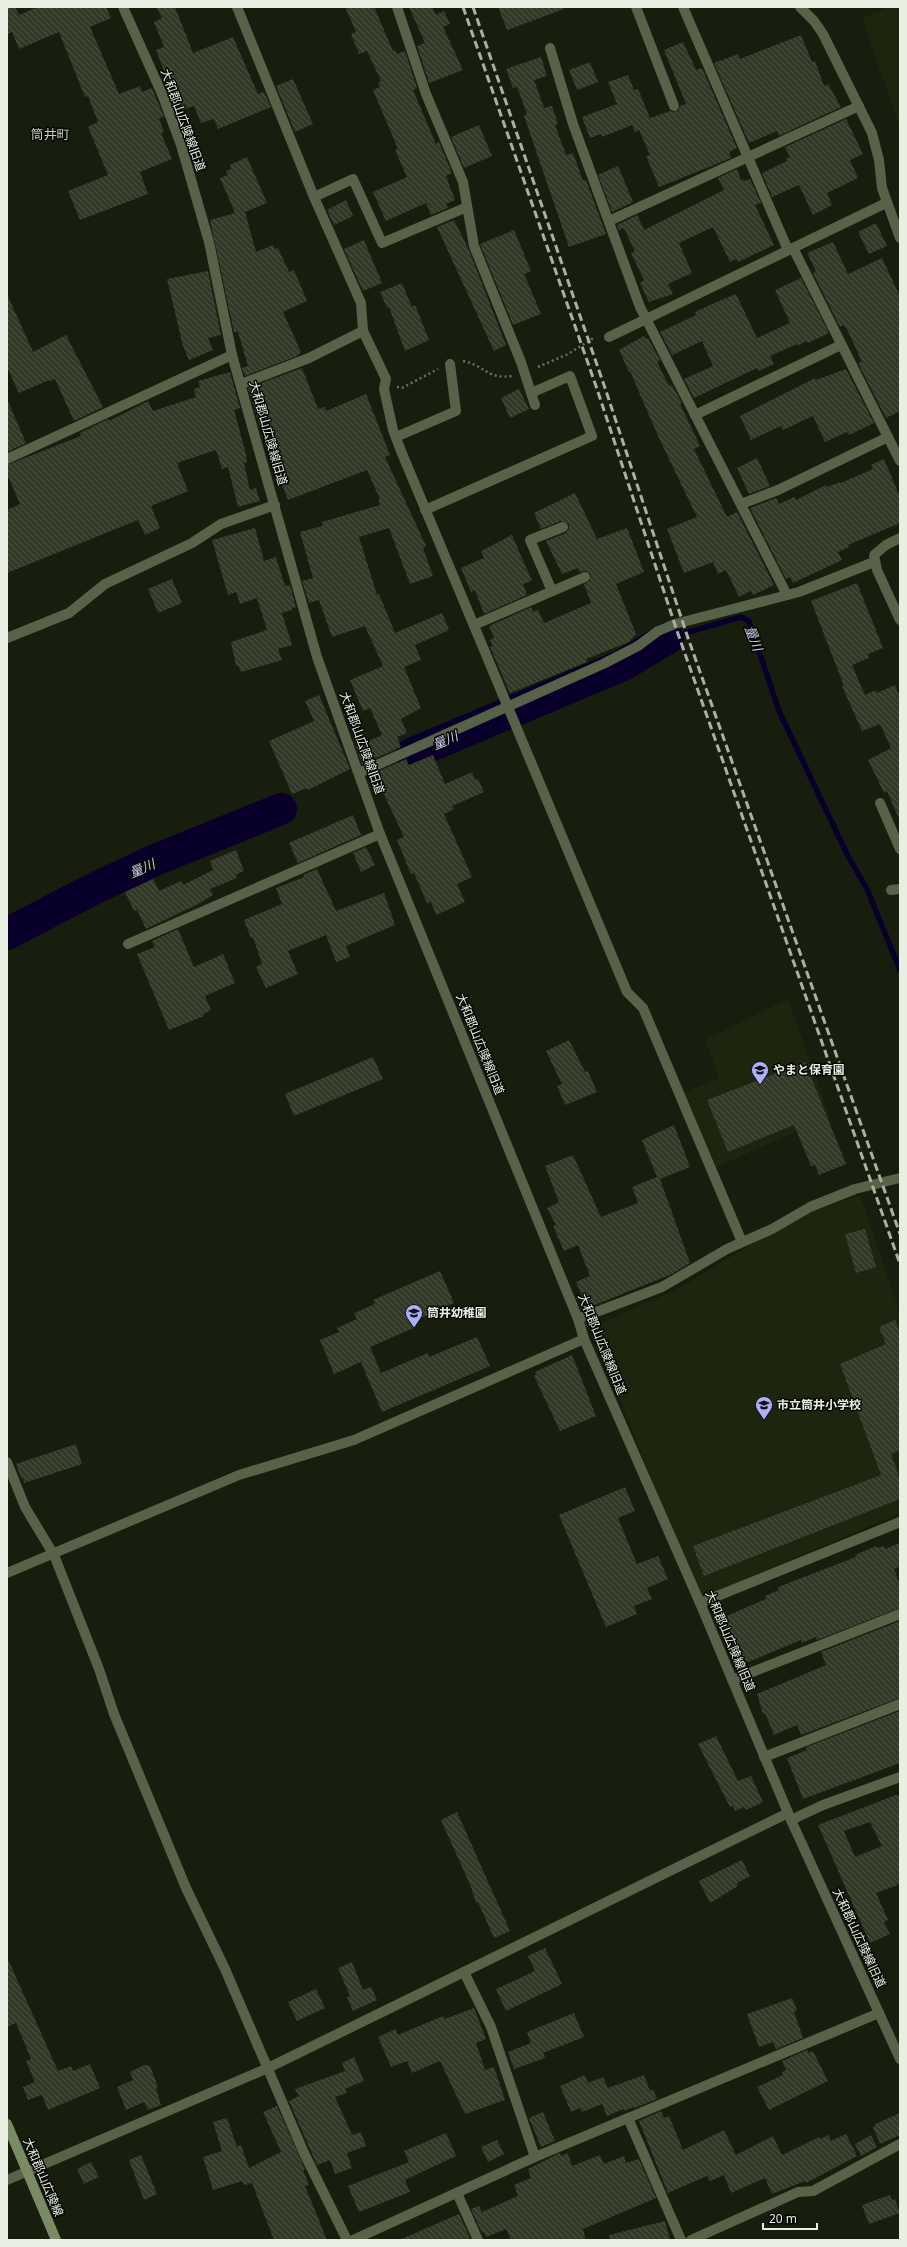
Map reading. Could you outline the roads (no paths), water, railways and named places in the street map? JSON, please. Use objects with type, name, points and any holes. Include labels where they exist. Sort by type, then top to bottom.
[{"type":"main road","name":"大和郡山広陵線","points":[[7,2124],[56,2240]]},
{"type":"street","name":"大和郡山広陵線旧道","points":[[123,7],[162,94],[181,145],[209,242],[232,355],[317,656],[380,834],[578,1319],[584,1339],[700,1604],[789,1817],[900,2059]]},
{"type":"street","points":[[237,7],[314,197],[361,303],[363,331],[386,379],[384,389],[396,437],[425,510],[511,710],[627,992],[643,1008],[742,1242]]},
{"type":"street","points":[[397,7],[426,94],[463,182],[474,246],[521,362],[535,405]]},
{"type":"street","points":[[632,7],[674,106]]},
{"type":"street","points":[[683,7],[747,158],[790,249],[900,460]]},
{"type":"street","points":[[800,7],[814,21],[823,34],[859,106],[876,148],[882,188],[900,238]]},
{"type":"street","points":[[550,48],[573,124],[646,319],[787,595]]},
{"type":"street","points":[[609,221],[859,106]]},
{"type":"street","points":[[314,197],[353,179],[382,243],[467,207]]},
{"type":"street","points":[[610,337],[886,202]]},
{"type":"street","points":[[241,384],[309,358],[363,331]]},
{"type":"street","points":[[695,415],[841,345]]},
{"type":"street","points":[[7,459],[232,355]]},
{"type":"street","points":[[396,437],[456,411],[450,364]]},
{"type":"street","points":[[425,510],[592,436],[570,376],[531,393]]},
{"type":"street","points":[[741,504],[778,490],[888,437]]},
{"type":"street","points":[[7,638],[69,614],[105,584],[192,543],[221,524],[275,505]]},
{"type":"street","points":[[552,591],[530,540],[563,527]]},
{"type":"street","points":[[900,538],[878,550],[874,555],[874,562],[900,620]]},
{"type":"street","points":[[359,773],[511,710],[621,656],[658,631],[670,626],[689,619],[787,595],[874,562]]},
{"type":"street","points":[[474,624],[585,577]]},
{"type":"street","points":[[880,803],[900,849]]},
{"type":"street","points":[[128,944],[380,834]]},
{"type":"street","points":[[578,1319],[662,1287],[742,1242],[810,1208],[847,1192],[900,1178]]},
{"type":"street","points":[[7,1573],[54,1555],[239,1475],[354,1440],[584,1339]]},
{"type":"street","points":[[7,1462],[25,1508],[54,1555],[99,1669],[114,1714],[183,1881],[268,2068],[304,2153],[347,2240]]},
{"type":"street","points":[[700,1604],[900,1522]]},
{"type":"street","points":[[732,1680],[900,1614]]},
{"type":"street","points":[[764,1757],[900,1704]]},
{"type":"street","points":[[7,2180],[268,2068],[464,1972],[789,1817],[900,1777]]},
{"type":"street","points":[[464,1972],[491,2027],[535,2157]]},
{"type":"street","points":[[353,2240],[535,2157],[879,2013]]},
{"type":"street","points":[[628,2118],[681,2240]]},
{"type":"street","points":[[696,2239],[798,2192],[813,2191],[900,2144]]},
{"type":"street","points":[[457,2193],[478,2240]]},
{"type":"waterway","name":"量川","points":[[668,638],[741,617],[749,621],[779,711],[848,856],[867,889],[900,970]]},
{"type":"waterway","name":"量川","points":[[411,754],[623,665],[668,638]]},
{"type":"waterway","name":"量川","points":[[7,934],[93,889],[155,860],[281,809]]},
{"type":"railway","points":[[463,7],[596,386],[677,631],[900,1264]]},
{"type":"railway","points":[[473,7],[604,385],[688,638],[900,1234]]},
{"type":"place","name":"やまと保育園","points":[[760,1085]]},
{"type":"place","name":"筒井幼稚園","points":[[414,1328]]},
{"type":"place","name":"市立筒井小学校","points":[[764,1420]]},
{"type":"district","name":"筒井町","points":[[50,134]]}]
